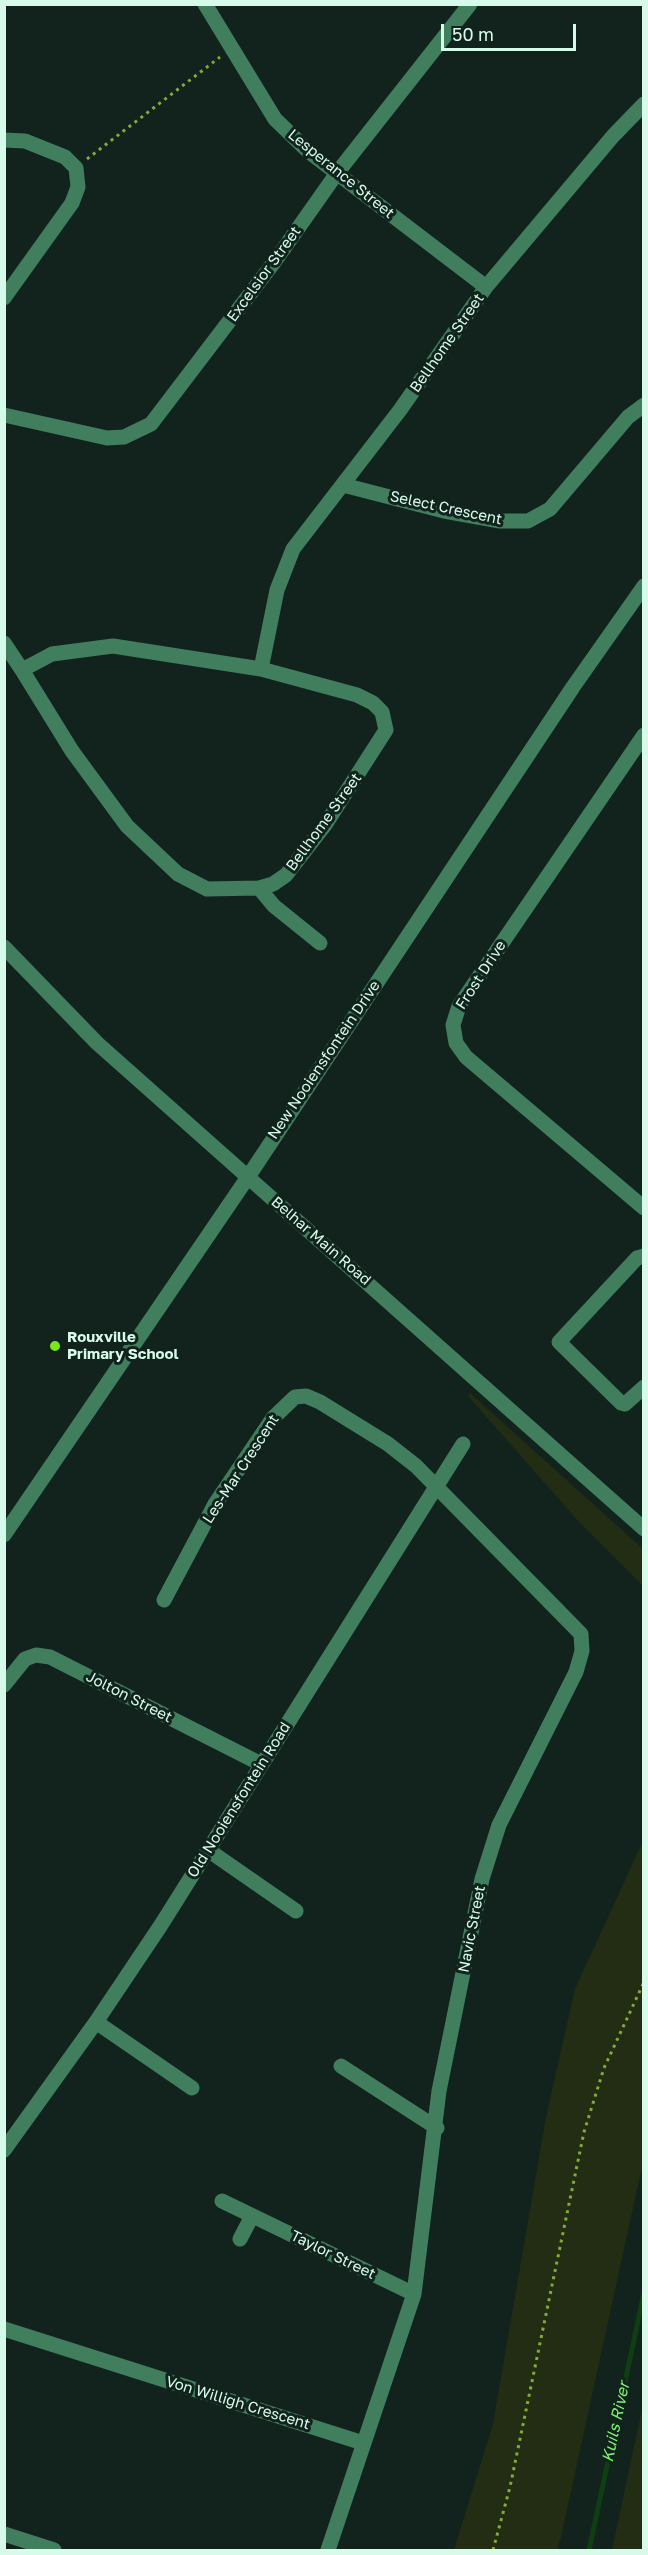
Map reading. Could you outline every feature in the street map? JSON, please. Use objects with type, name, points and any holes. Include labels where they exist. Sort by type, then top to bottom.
[{"type":"street","name":"Lesperance Street","points":[[205,4],[275,119],[308,151],[486,287]]},
{"type":"street","name":"Excelsior Street","points":[[4,415],[106,438],[124,437],[151,424],[275,261],[337,173],[470,4]]},
{"type":"street","name":"Bellhome Street","points":[[261,669],[277,590],[287,561],[400,410],[486,287],[613,136],[644,104]]},
{"type":"street","points":[[4,140],[25,141],[66,157],[76,168],[78,187],[72,202],[4,298]]},
{"type":"street","name":"Select Crescent","points":[[343,485],[444,511],[500,521],[528,521],[550,509],[628,417],[644,405]]},
{"type":"street","name":"New Nooiensfontein Drive","points":[[4,1534],[248,1177],[567,697],[644,586]]},
{"type":"street","name":"Bellhome Street","points":[[4,643],[72,751],[127,826],[178,874],[207,890],[259,888],[273,884],[299,861],[338,807],[386,730],[382,712],[374,703],[357,695],[261,669],[114,646],[52,654],[22,670]]},
{"type":"street","name":"Frost Drive","points":[[644,735],[459,1006],[453,1025],[456,1043],[466,1057],[644,1208]]},
{"type":"street","points":[[259,888],[274,906],[320,943]]},
{"type":"street","name":"Belhar Main Road","points":[[4,947],[97,1043],[644,1529]]},
{"type":"street","points":[[644,1256],[637,1258],[559,1342],[621,1403],[628,1402],[644,1387]]},
{"type":"street","name":"Les-Mar Crescent","points":[[164,1600],[215,1504],[273,1418],[295,1397],[306,1396],[330,1408],[388,1444],[436,1484]]},
{"type":"street","name":"Old Nooiensfontein Road","points":[[7,2142],[96,2022],[208,1850],[463,1444]]},
{"type":"street","name":"Navic Street","points":[[363,2443],[414,2294],[437,2128],[439,2091],[482,1879],[499,1825],[576,1672],[582,1651],[581,1634],[571,1622],[436,1484]]},
{"type":"street","name":"Jolton Street","points":[[4,1684],[25,1659],[36,1655],[50,1657],[261,1764]]},
{"type":"street","points":[[208,1850],[296,1911]]},
{"type":"street","points":[[96,2022],[192,2088]]},
{"type":"street","points":[[341,2066],[437,2128]]},
{"type":"street","name":"Taylor Street","points":[[222,2201],[414,2294]]},
{"type":"street","points":[[240,2239],[252,2216]]},
{"type":"street","name":"Von Willigh Crescent","points":[[4,2329],[363,2443]]},
{"type":"street","points":[[328,2550],[363,2443]]},
{"type":"street","points":[[4,2534],[54,2550]]},
{"type":"path","points":[[76,168],[231,48]]},
{"type":"path","points":[[493,2550],[510,2487],[584,2132],[604,2068],[644,1982]]},
{"type":"green space","points":[[470,1393],[643,1549],[643,1586],[580,1523],[468,1396]]},
{"type":"green space","points":[[643,1841],[643,2162],[561,2537],[557,2550],[454,2550],[493,2424],[546,2117],[575,1989]]},
{"type":"green space","points":[[643,2405],[643,2550],[612,2550]]},
{"type":"waterway","name":"Kuils River","points":[[589,2550],[644,2293]]},
{"type":"place","name":"Rouxville Primary School","points":[[55,1346]]}]
